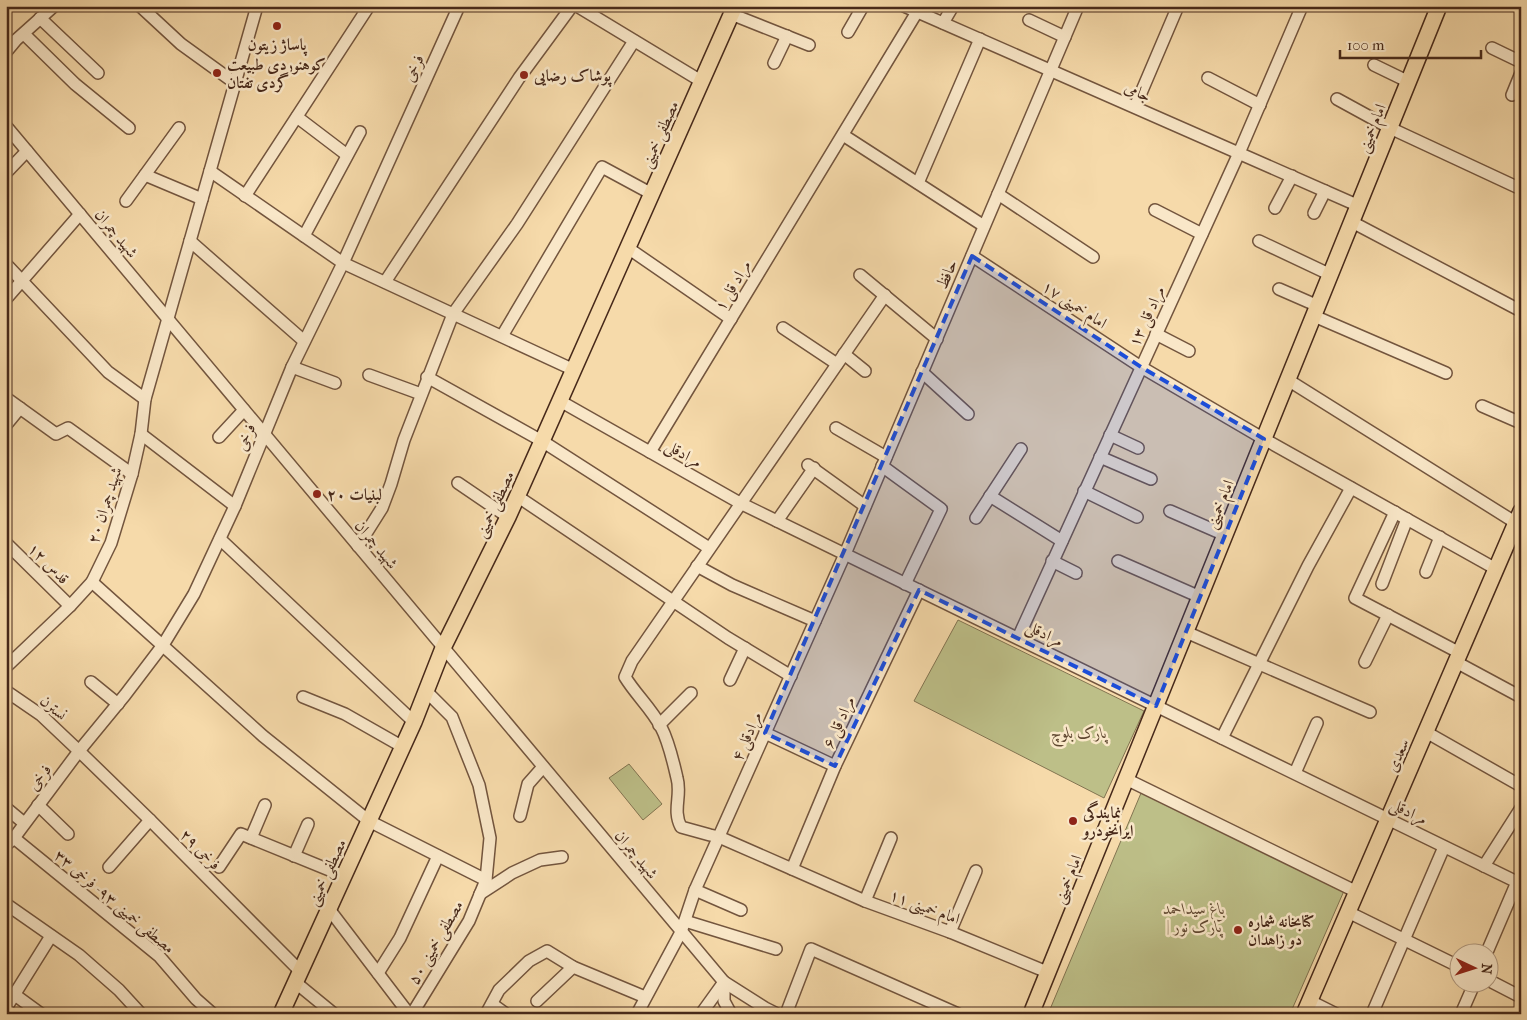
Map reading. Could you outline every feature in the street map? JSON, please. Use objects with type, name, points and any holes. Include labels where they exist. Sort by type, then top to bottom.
[{"type":"main road","name":"امام خمینی","points":[[1031,1014],[1439,6]]},
{"type":"main road","name":"مصطفی خمینی","points":[[281,1014],[403,747],[427,692],[443,648],[508,517],[733,10]]},
{"type":"main road","name":"سعدی","points":[[1307,1007],[1496,569],[1519,520]]},
{"type":"street","points":[[6,52],[16,40],[54,6]]},
{"type":"street","points":[[140,6],[181,44],[235,83]]},
{"type":"street","points":[[246,196],[369,6]]},
{"type":"street","name":"فرخی","points":[[10,842],[78,751],[118,704],[163,645],[194,594],[235,506],[292,367],[344,263],[459,6]]},
{"type":"street","points":[[385,282],[519,78],[572,6]]},
{"type":"street","points":[[577,6],[702,81]]},
{"type":"street","points":[[848,32],[863,6]]},
{"type":"street","name":"جامی","points":[[904,6],[1359,206]]},
{"type":"street","points":[[943,23],[953,6]]},
{"type":"street","name":"حافظ","points":[[845,554],[1078,6]]},
{"type":"street","points":[[1135,107],[1178,6]]},
{"type":"street","name":"مراد قلی ۱۳","points":[[1018,638],[1239,153],[1302,6]]},
{"type":"street","name":"شهید چمران ۲۰","points":[[6,667],[70,606],[92,582],[111,543],[132,474],[145,399],[235,83],[253,8]]},
{"type":"street","points":[[733,10],[809,45]]},
{"type":"street","name":"مراد قلی ۱","points":[[650,452],[917,12]]},
{"type":"street","points":[[40,18],[98,73]]},
{"type":"street","points":[[1029,20],[1065,37]]},
{"type":"street","points":[[24,34],[75,84],[129,128]]},
{"type":"street","points":[[774,62],[786,36]]},
{"type":"street","points":[[918,183],[980,40]]},
{"type":"street","points":[[358,546],[382,508],[404,440],[453,314],[517,224],[634,41]]},
{"type":"street","points":[[1492,48],[1521,62]]},
{"type":"street","points":[[1374,65],[1409,82]]},
{"type":"street","points":[[1512,96],[1521,73]]},
{"type":"street","points":[[1208,78],[1260,105]]},
{"type":"street","points":[[1337,99],[1390,128],[1517,187]]},
{"type":"street","points":[[297,117],[347,154]]},
{"type":"street","name":"شهید چمران","points":[[6,126],[543,767],[683,926],[724,982],[765,1011],[777,1014]]},
{"type":"street","points":[[126,201],[178,128]]},
{"type":"street","points":[[304,236],[360,132]]},
{"type":"street","points":[[843,135],[984,226]]},
{"type":"street","points":[[6,173],[27,151]]},
{"type":"street","points":[[502,336],[602,167],[652,194]]},
{"type":"street","points":[[210,171],[344,263],[574,370]]},
{"type":"street","points":[[145,175],[202,199]]},
{"type":"street","points":[[1275,208],[1292,176]]},
{"type":"street","points":[[1314,213],[1326,191]]},
{"type":"street","points":[[998,194],[1093,256]]},
{"type":"street","points":[[1156,210],[1202,234]]},
{"type":"street","points":[[6,299],[80,214]]},
{"type":"street","points":[[1352,222],[1521,311]]},
{"type":"street","points":[[190,241],[304,341]]},
{"type":"street","points":[[1259,241],[1331,274]]},
{"type":"street","points":[[628,248],[731,319]]},
{"type":"street","name":"امام خمینی ۱۷","points":[[972,256],[1141,367],[1264,439],[1496,569]]},
{"type":"street","points":[[6,264],[108,372],[145,399]]},
{"type":"street","points":[[860,275],[936,339]]},
{"type":"street","points":[[1279,289],[1316,311],[1446,373]]},
{"type":"street","points":[[674,600],[884,295]]},
{"type":"street","points":[[783,328],[837,364]]},
{"type":"street","points":[[1156,334],[1189,351]]},
{"type":"street","points":[[844,354],[865,371]]},
{"type":"street","points":[[292,367],[334,383]]},
{"type":"street","points":[[922,372],[968,414]]},
{"type":"street","points":[[369,375],[421,394]]},
{"type":"street","points":[[427,378],[542,441],[709,548]]},
{"type":"street","points":[[1288,380],[1402,452],[1519,520]]},
{"type":"street","points":[[6,398],[56,434],[68,428],[132,474]]},
{"type":"street","name":"مرادقلی","points":[[560,401],[740,503],[1519,883]]},
{"type":"street","points":[[1482,406],[1521,423]]},
{"type":"street","points":[[6,425],[20,408]]},
{"type":"street","points":[[219,437],[244,410]]},
{"type":"street","points":[[836,428],[884,461],[941,508],[905,584]]},
{"type":"street","points":[[140,434],[235,506]]},
{"type":"street","points":[[1110,434],[1138,448]]},
{"type":"street","points":[[976,518],[1021,449]]},
{"type":"street","points":[[1100,457],[1151,479]]},
{"type":"street","points":[[777,521],[811,467],[865,506]]},
{"type":"street","points":[[458,483],[508,517]]},
{"type":"street","points":[[1222,738],[1308,566],[1351,488]]},
{"type":"street","points":[[1084,491],[1137,517]]},
{"type":"street","points":[[517,496],[728,638],[791,676]]},
{"type":"street","points":[[990,496],[1062,541]]},
{"type":"street","points":[[1170,511],[1225,535]]},
{"type":"street","points":[[1395,512],[1355,598],[1388,615],[1521,697]]},
{"type":"street","points":[[1382,584],[1407,519]]},
{"type":"street","points":[[1426,572],[1440,537]]},
{"type":"street","points":[[220,539],[414,722]]},
{"type":"street","name":"قدس ۱۲","points":[[6,544],[70,606]]},
{"type":"street","name":"مرادقلی ۴","points":[[637,1014],[683,926],[695,890],[845,554]]},
{"type":"street","points":[[1118,561],[1200,597]]},
{"type":"street","points":[[1052,562],[1076,573]]},
{"type":"street","points":[[697,566],[732,585],[815,621]]},
{"type":"street","points":[[92,582],[263,736],[369,821],[486,880]]},
{"type":"street","name":"مراد قلی ۶","points":[[792,870],[835,766],[919,590]]},
{"type":"street","name":"امام خمینی ۱۱","points":[[674,600],[632,661],[625,677],[660,725],[678,781],[676,818],[681,827],[719,836],[792,870],[1047,972]]},
{"type":"street","points":[[1365,662],[1388,615]]},
{"type":"street","points":[[1186,632],[1370,712]]},
{"type":"street","points":[[730,680],[745,648]]},
{"type":"street","points":[[91,682],[118,704]]},
{"type":"street","name":"نسترن","points":[[6,690],[40,715],[78,751]]},
{"type":"street","name":"مصطفی خمینی ۵۰","points":[[410,1014],[469,922],[486,880],[490,838],[479,786],[452,717],[427,692]]},
{"type":"street","points":[[660,725],[691,692]]},
{"type":"street","points":[[303,696],[344,714],[403,747]]},
{"type":"street","points":[[1295,773],[1317,723]]},
{"type":"street","points":[[1426,732],[1521,786]]},
{"type":"street","points":[[765,733],[835,766]]},
{"type":"street","name":"فرخی ۲۹","points":[[78,751],[150,820],[334,1014]]},
{"type":"street","points":[[520,816],[528,784],[543,767]]},
{"type":"street","points":[[1126,779],[1357,892]]},
{"type":"street","points":[[38,805],[68,834]]},
{"type":"street","points":[[251,838],[265,805]]},
{"type":"street","points":[[6,808],[24,822]]},
{"type":"street","points":[[1484,866],[1521,808]]},
{"type":"street","points":[[109,868],[150,820]]},
{"type":"street","points":[[294,856],[308,824]]},
{"type":"street","points":[[219,867],[241,834],[344,876]]},
{"type":"street","points":[[865,900],[891,838]]},
{"type":"street","name":"مصطفی خمینی ۹۳- فرخی ۳۳","points":[[10,842],[159,956],[196,999],[213,1014]]},
{"type":"street","points":[[1372,1014],[1444,847]]},
{"type":"street","points":[[378,973],[400,938],[438,856]]},
{"type":"street","points":[[480,895],[512,873],[533,863],[540,860],[562,857]]},
{"type":"street","points":[[950,932],[976,871]]},
{"type":"street","points":[[1492,942],[1519,883]]},
{"type":"street","points":[[695,890],[741,910]]},
{"type":"street","points":[[6,904],[79,955],[119,990],[141,1014]]},
{"type":"street","points":[[329,908],[410,1014]]},
{"type":"street","points":[[1348,912],[1450,962]]},
{"type":"street","points":[[683,926],[776,949]]},
{"type":"street","points":[[6,1008],[52,936]]},
{"type":"street","points":[[786,1014],[811,949],[958,1014]]},
{"type":"street","points":[[506,1014],[489,1009],[499,990],[528,961],[547,951],[573,967],[645,997]]},
{"type":"street","points":[[537,1001],[573,967]]},
{"type":"street","points":[[702,1014],[724,982]]},
{"type":"street","points":[[724,982],[724,1002],[731,1014]]},
{"type":"street","points":[[1500,986],[1521,997]]},
{"type":"street","points":[[1461,1014],[1471,992]]},
{"type":"street","points":[[14,995],[41,1014]]},
{"type":"street","points":[[1307,1007],[1336,1014]]},
{"type":"highlighted area","points":[[972,256],[1141,367],[1264,439],[1156,706],[919,590],[835,766],[765,733]]},
{"type":"green space","name":"پارک بلوچ","points":[[958,620],[1144,711],[1104,798],[914,701]]},
{"type":"green space","points":[[629,764],[662,804],[643,820],[609,778]]},
{"type":"green space","name":"باغ سیداحمد | پارک نور","points":[[1144,786],[1347,884],[1290,1014],[1048,1014]]},
{"type":"place","name":"پاساژ زیتون","points":[[277,26]]},
{"type":"place","name":"کوهنوردی طبیعت گردی تفتان","points":[[217,73]]},
{"type":"place","name":"پوشاک رضایی","points":[[524,75]]},
{"type":"place","name":"لبنیات ۲۰","points":[[317,494]]},
{"type":"place","name":"نمایندگی ایرانخودرو","points":[[1073,821]]},
{"type":"place","name":"کتابخانه شماره دو زاهدان","points":[[1238,930]]}]
